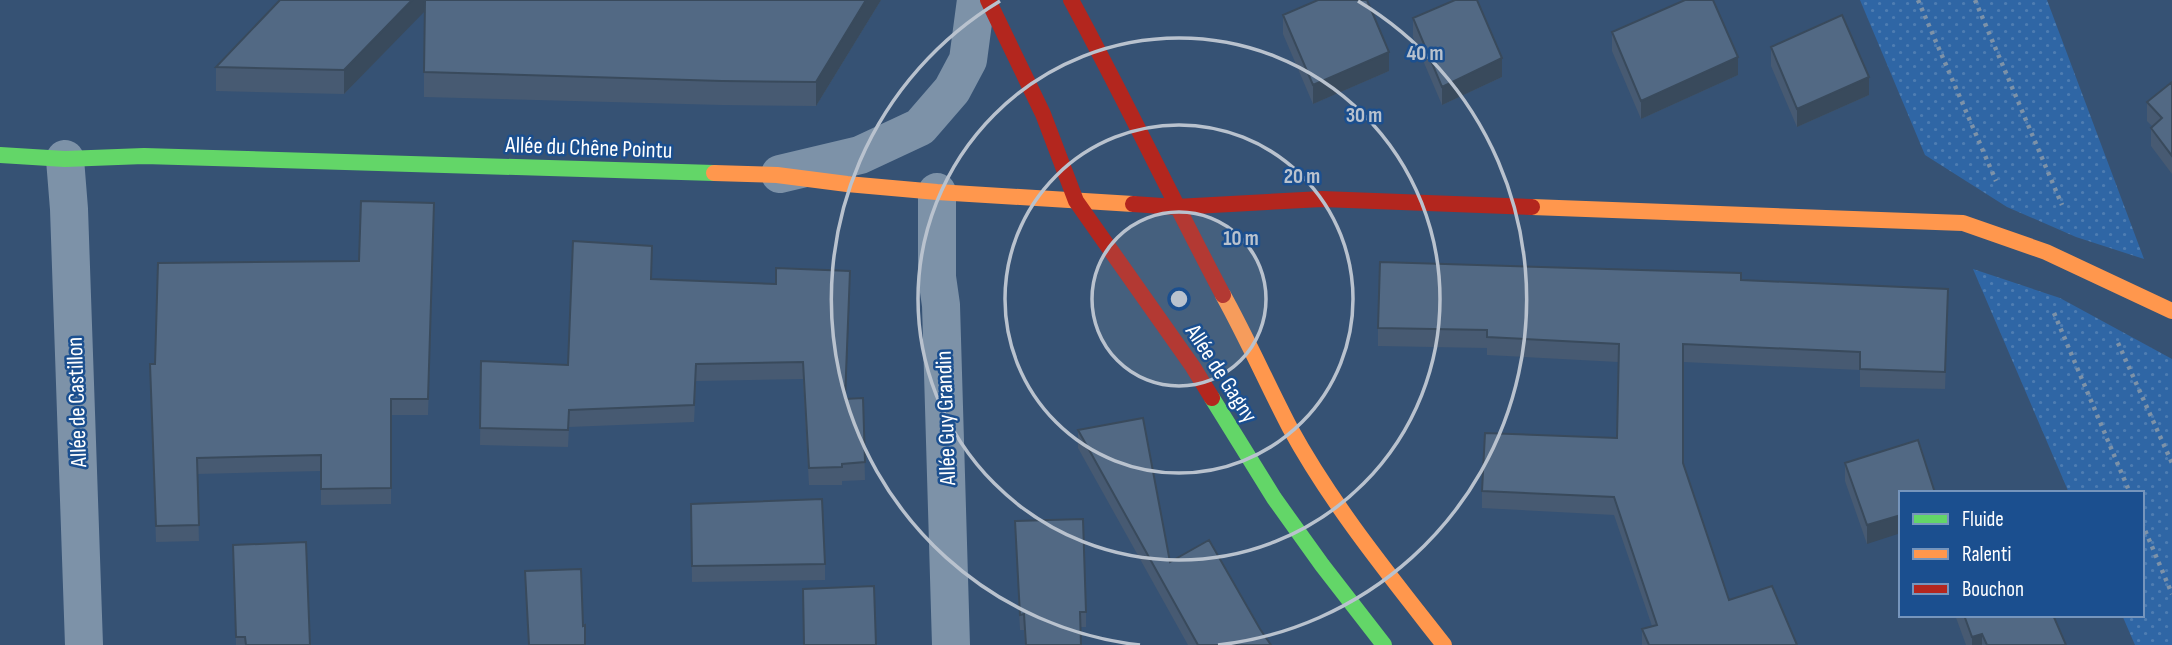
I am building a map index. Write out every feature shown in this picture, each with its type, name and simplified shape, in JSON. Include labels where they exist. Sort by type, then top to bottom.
[{"type":"street","points":[[777,175],[860,155],[920,127],[952,90],[968,60],[976,0]]},
{"type":"street","name":"Allée de Gagny","points":[[988,0],[1043,114],[1076,201],[1193,367],[1274,498],[1384,645]]},
{"type":"street","name":"Allée de Gagny","points":[[1071,0],[1111,73],[1176,208],[1243,331],[1291,429],[1333,496],[1444,645]]},
{"type":"street","name":"Allée du Chêne Pointu","points":[[0,155],[65,159],[144,156],[777,175],[937,192],[1176,208],[1322,199],[1963,223],[2046,253],[2172,312]]},
{"type":"street","name":"Allée de Castillon","points":[[65,159],[84,645]]},
{"type":"street","name":"Allée Guy Grandin","points":[[937,192],[937,276],[941,305],[951,645]]},
{"type":"path","points":[[1918,0],[1997,182]]},
{"type":"path","points":[[2051,306],[2129,491]]},
{"type":"path","points":[[2144,528],[2172,594]]},
{"type":"shaded area","points":[[1860,0],[2047,0],[2144,259],[2076,237],[2007,207],[1925,155]]},
{"type":"shaded area","points":[[1973,269],[2060,298],[2172,359],[2172,645],[2135,645],[2123,617],[2144,617],[2144,491],[2068,491]]},
{"type":"building","points":[[280,0],[412,0],[344,70],[216,67]]},
{"type":"building","points":[[425,0],[866,0],[816,82],[424,72]]},
{"type":"building","points":[[1318,0],[1367,0],[1389,52],[1313,85],[1283,15]]},
{"type":"building","points":[[1455,0],[1477,0],[1502,58],[1442,87],[1413,18]]},
{"type":"building","points":[[1685,0],[1713,0],[1738,57],[1641,101],[1612,32]]},
{"type":"building","points":[[1842,15],[1869,77],[1797,109],[1771,47]]},
{"type":"building","points":[[2172,82],[2172,156],[2151,128],[2162,118],[2147,102]]},
{"type":"building","points":[[361,201],[434,203],[428,399],[391,399],[391,488],[321,489],[321,455],[197,458],[199,525],[156,526],[150,364],[155,364],[158,263],[359,261]]},
{"type":"building","points":[[573,241],[652,246],[651,279],[776,284],[776,268],[850,271],[845,399],[863,398],[865,462],[842,464],[842,467],[809,468],[803,362],[696,364],[694,405],[569,410],[568,430],[480,428],[481,361],[568,365]]},
{"type":"building","points":[[1380,262],[1741,273],[1741,280],[1948,289],[1945,372],[1860,369],[1860,352],[1683,344],[1683,463],[1729,600],[1772,586],[1797,645],[1649,645],[1642,629],[1657,625],[1614,497],[1482,491],[1485,433],[1617,438],[1619,344],[1487,337],[1487,330],[1378,328]]},
{"type":"building","points":[[1143,418],[1170,562],[1209,540],[1271,645],[1198,645],[1078,430]]},
{"type":"building","points":[[1918,440],[1934,491],[1899,491],[1899,516],[1867,525],[1845,463]]},
{"type":"building","points":[[822,499],[825,564],[692,566],[691,504]]},
{"type":"building","points":[[1083,519],[1086,612],[1080,612],[1081,645],[1026,645],[1024,614],[1020,615],[1015,521]]},
{"type":"building","points":[[306,542],[310,645],[246,645],[245,637],[236,637],[233,545]]},
{"type":"building","points":[[581,569],[585,645],[529,645],[525,571]]},
{"type":"building","points":[[874,586],[876,645],[804,645],[803,589]]},
{"type":"building","points":[[1965,617],[2054,617],[2066,645],[1987,645],[1982,634],[1972,637]]},
{"type":"traffic: fast","points":[[0,155],[65,159],[144,156],[714,173]]},
{"type":"traffic: fast","points":[[1212,398],[1274,498],[1384,645]]},
{"type":"traffic: slow","points":[[714,173],[777,175],[937,192],[1133,204]]},
{"type":"traffic: slow","points":[[1532,207],[1963,223],[2046,252],[2172,311]]},
{"type":"traffic: slow","points":[[1223,295],[1306,457],[1362,540],[1444,645]]},
{"type":"traffic: jam","points":[[988,0],[1043,114],[1076,201],[1212,398]]},
{"type":"traffic: jam","points":[[1071,0],[1223,295]]},
{"type":"traffic: jam","points":[[1133,204],[1176,207],[1322,199],[1532,207]]}]
